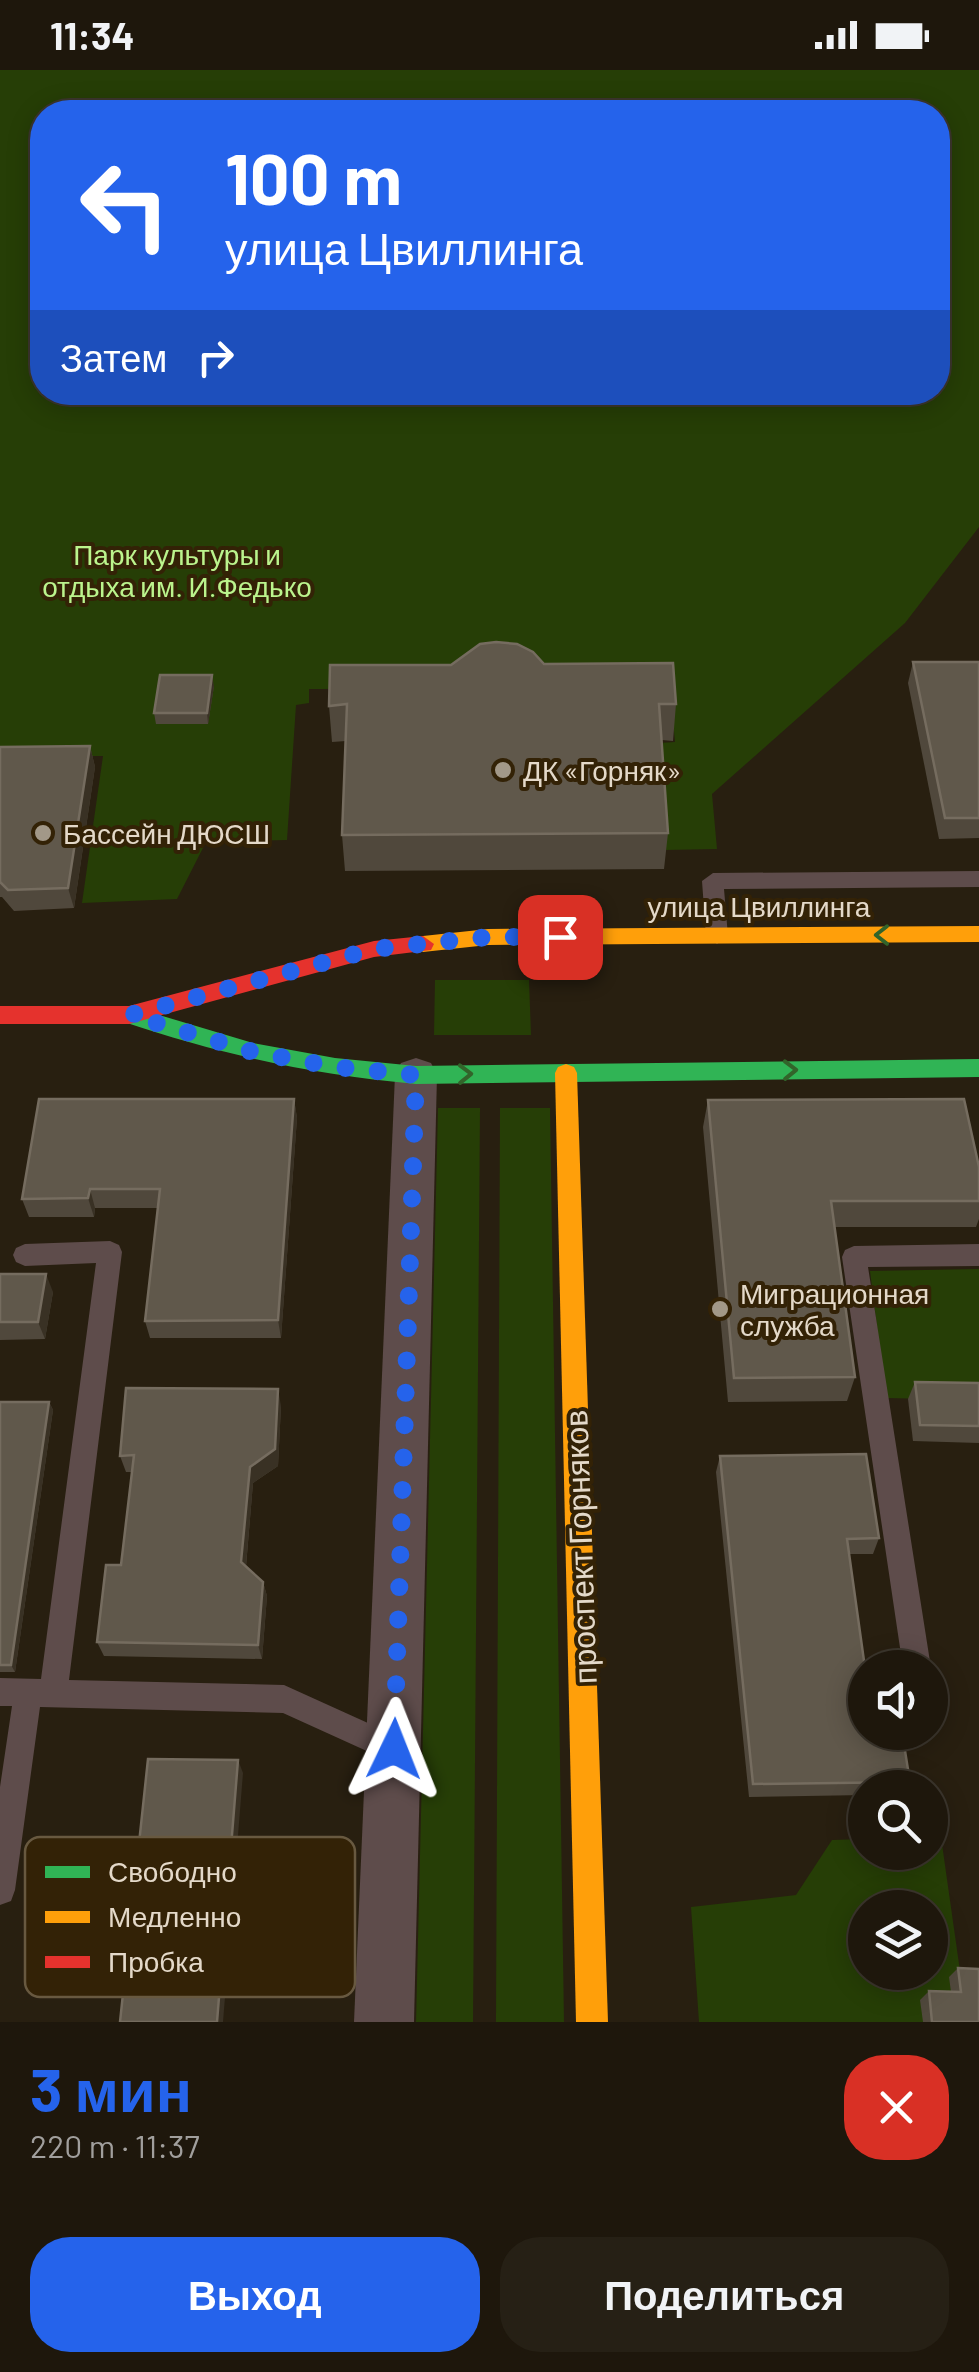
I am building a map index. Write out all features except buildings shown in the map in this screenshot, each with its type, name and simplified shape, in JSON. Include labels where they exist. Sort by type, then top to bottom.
[{"type":"street","name":"улица Цвиллинга","points":[[0,1015],[130,1015],[374,949],[488,937],[979,934]]},
{"type":"street","name":"улица Цвиллинга","points":[[130,1015],[253,1052],[336,1067],[416,1075],[979,1068]]},
{"type":"street","name":"проспект Горняков","points":[[566,1072],[592,2022]]},
{"type":"street","points":[[384,2022],[416,1075]]},
{"type":"lane","points":[[717,936],[713,881],[979,879]]},
{"type":"lane","points":[[0,1890],[27,1692],[110,1252],[25,1255]]},
{"type":"lane","points":[[914,1650],[854,1257],[979,1256]]},
{"type":"lane","points":[[27,1692],[284,1699],[394,1749]]},
{"type":"green space","name":"Парк культуры и отдыха им. И.Федько","points":[[0,70],[979,70],[979,527],[905,623],[712,794],[717,849],[664,850],[659,743],[675,742],[670,688],[309,689],[309,703],[296,705],[287,840],[206,842],[177,899],[82,903],[103,756],[0,756]]},
{"type":"green space","points":[[435,980],[529,980],[531,1035],[434,1035]]},
{"type":"green space","points":[[438,1108],[480,1108],[473,2022],[416,2022]]},
{"type":"green space","points":[[500,1108],[550,1108],[564,2022],[496,2022]]},
{"type":"green space","points":[[979,1269],[979,1409],[977,1400],[886,1398],[870,1271]]},
{"type":"green space","points":[[832,1840],[848,1840],[848,1870],[946,1870],[961,1978],[952,2001],[923,2022],[699,2022],[691,1907],[796,1895]]},
{"type":"traffic: fast","points":[[129,1015],[253,1052],[335,1067],[416,1075],[979,1068]]},
{"type":"traffic: slow","points":[[423,944],[488,937],[979,934]]},
{"type":"traffic: slow","points":[[566,1073],[592,2022]]},
{"type":"traffic: jam","points":[[0,1015],[129,1015],[374,949],[423,944]]},
{"type":"place","name":"ДК «Горняк»","points":[[503,770]]},
{"type":"place","name":"Бассейн ДЮСШ","points":[[43,833]]},
{"type":"place","name":"Миграционная служба","points":[[720,1309]]},
{"type":"route","points":[[394,1749],[416,1075],[336,1067],[253,1052],[130,1015],[374,949],[488,937],[560,937]]}]
